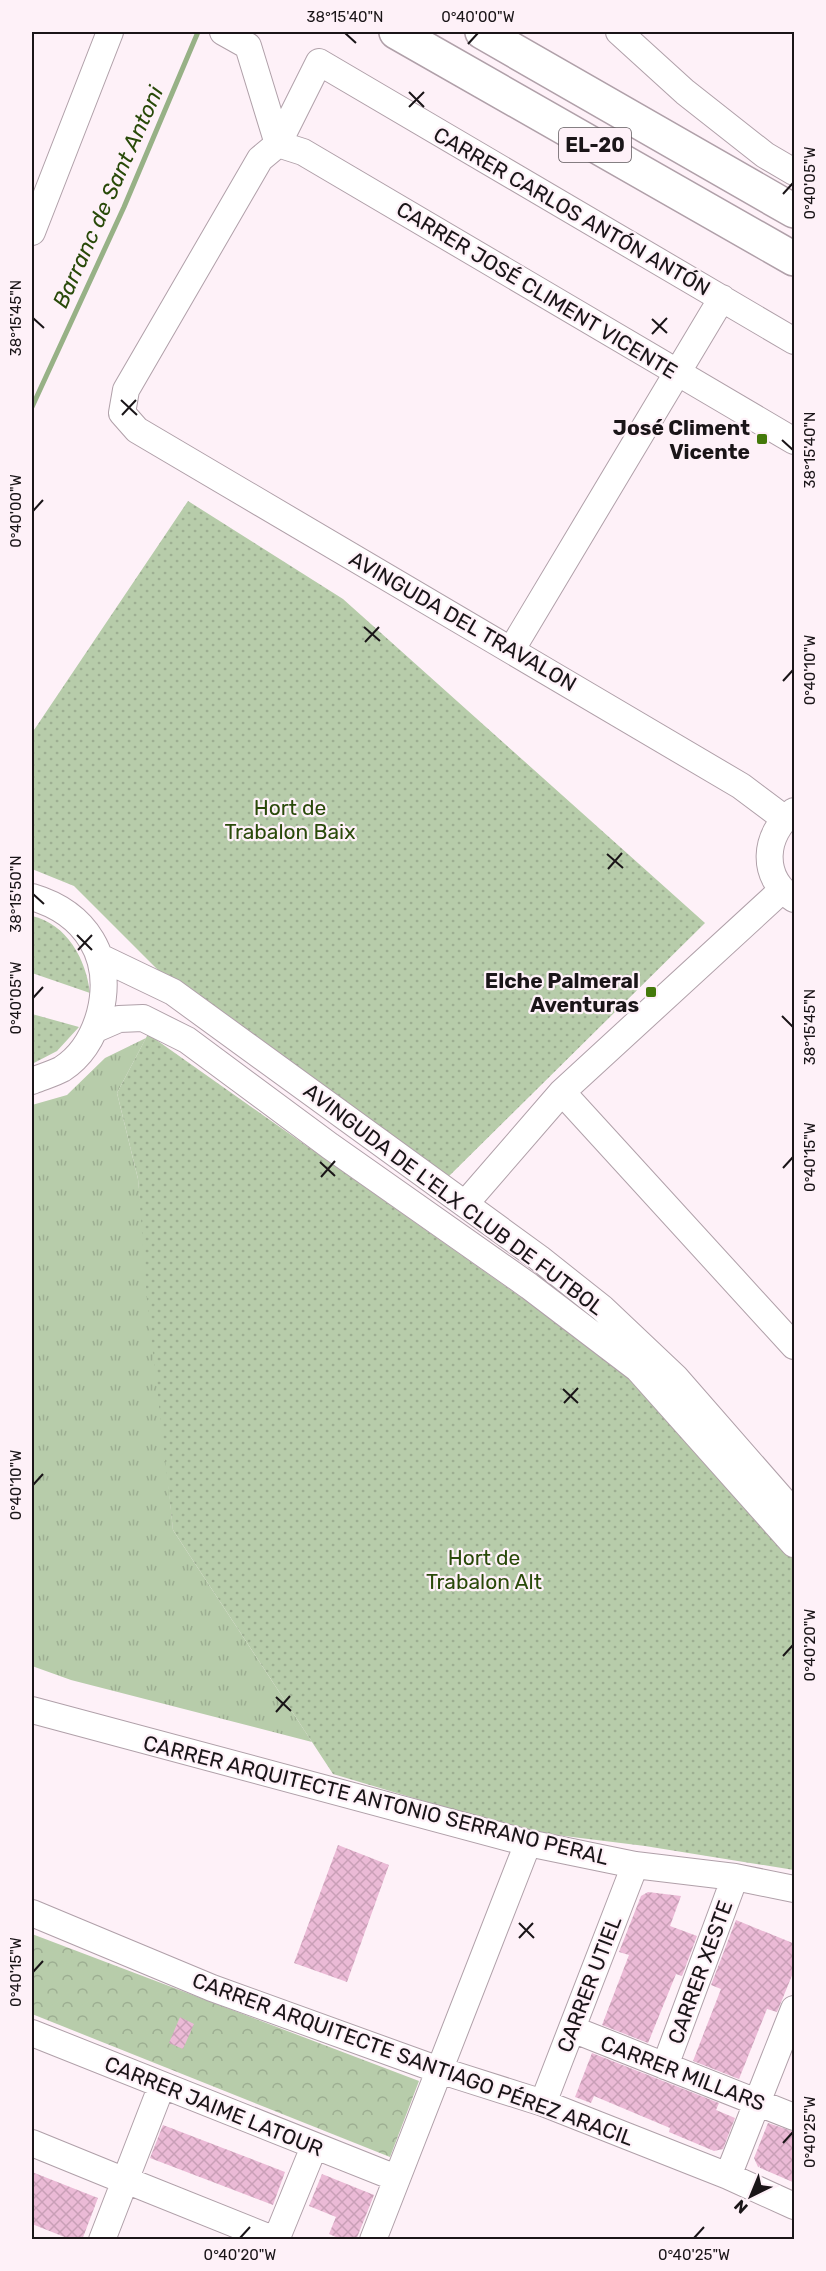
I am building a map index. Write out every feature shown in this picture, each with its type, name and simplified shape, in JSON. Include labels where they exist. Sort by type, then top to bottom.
[{"type":"highway","name":"EL-20","points":[[396,32],[795,259]]},
{"type":"highway","name":"EL-20","points":[[482,32],[795,211]]},
{"type":"street","points":[[32,232],[110,32]]},
{"type":"street","points":[[619,32],[685,92],[765,154],[795,172]]},
{"type":"street","points":[[232,37],[248,46],[278,144]]},
{"type":"street","name":"CARRER CARLOS ANTÓN ANTÓN","points":[[278,144],[319,62],[795,341]]},
{"type":"street","name":"CARRER JOSÉ CLIMENT VICENTE","points":[[278,144],[303,152],[795,441]]},
{"type":"street","name":"AVINGUDA DEL TRAVALON","points":[[278,144],[260,159],[126,390],[122,413],[137,430],[512,649],[790,815]]},
{"type":"street","points":[[512,649],[722,298]]},
{"type":"street","points":[[465,1204],[562,1092],[788,895],[773,876],[769,860],[772,837],[790,815]]},
{"type":"street","points":[[32,897],[54,904],[85,930],[100,957],[106,987],[96,1029],[87,1045],[62,1069],[32,1081]]},
{"type":"street","name":"AVINGUDA DE L'ELX CLUB DE FUTBOL","points":[[100,957],[173,992],[465,1204],[602,1308],[676,1378],[795,1513]]},
{"type":"street","name":"AVINGUDA DE L'ELX CLUB DE FUTBOL","points":[[96,1029],[119,1019],[143,1018],[187,1040],[330,1146],[529,1286],[639,1369],[795,1544]]},
{"type":"street","points":[[562,1092],[795,1346]]},
{"type":"street","name":"CARRER ARQUITECTE ANTONIO SERRANO PERAL","points":[[32,1710],[528,1843],[635,1865],[735,1877],[795,1889]]},
{"type":"street","points":[[373,2240],[528,1843]]},
{"type":"street","name":"CARRER UTIEL","points":[[543,2103],[635,1865]]},
{"type":"street","name":"CARRER XESTE","points":[[665,2066],[735,1877]]},
{"type":"street","name":"CARRER ARQUITECTE SANTIAGO PÉREZ ARACIL","points":[[32,1913],[212,1988],[440,2070],[543,2103],[728,2176],[795,2206]]},
{"type":"street","points":[[728,2176],[795,2009]]},
{"type":"street","name":"CARRER MILLARS","points":[[572,2030],[795,2117]]},
{"type":"street","name":"CARRER JAIME LATOUR","points":[[32,2033],[396,2178]]},
{"type":"street","points":[[102,2240],[162,2085]]},
{"type":"street","points":[[32,2143],[276,2240],[309,2159]]},
{"type":"green space","name":"Hort de Trabalon Baix","points":[[188,501],[343,599],[705,923],[443,1182],[158,970],[74,886],[32,869],[32,733]]},
{"type":"green space","points":[[32,916],[55,927],[73,945],[84,968],[90,993],[32,973]]},
{"type":"green space","points":[[32,1014],[79,1027],[57,1051],[32,1064]]},
{"type":"green space","name":"Hort de Trabalon Alt","points":[[148,1034],[634,1377],[794,1560],[794,1870],[645,1846],[524,1831],[333,1774],[173,1530],[147,1300],[138,1179],[117,1093]]},
{"type":"green space","points":[[146,1038],[117,1093],[138,1179],[173,1530],[312,1742],[71,1680],[32,1666],[32,1105],[67,1095],[105,1058]]},
{"type":"green space","points":[[32,1934],[419,2081],[390,2157],[32,2014]]},
{"type":"building","points":[[338,1845],[389,1865],[347,1982],[294,1963]]},
{"type":"building","points":[[648,1892],[681,1896],[670,1926],[697,1936],[682,1976],[676,1974],[648,2043],[602,2025],[629,1955],[619,1952],[641,1896]]},
{"type":"building","points":[[736,1920],[795,1944],[795,1968],[782,2000],[777,2012],[767,2009],[739,2079],[693,2061],[721,1989],[711,1985]]},
{"type":"building","points":[[180,2017],[194,2024],[183,2049],[169,2043]]},
{"type":"building","points":[[592,2053],[719,2103],[716,2110],[735,2118],[723,2149],[714,2151],[669,2132],[670,2128],[594,2096],[591,2103],[575,2097]]},
{"type":"building","points":[[768,2123],[795,2132],[795,2183],[758,2167],[754,2158]]},
{"type":"building","points":[[163,2125],[285,2172],[273,2205],[150,2158]]},
{"type":"building","points":[[32,2172],[98,2198],[82,2240],[72,2240],[32,2224]]},
{"type":"building","points":[[322,2174],[374,2195],[356,2240],[343,2240],[329,2234],[336,2217],[309,2206]]},
{"type":"waterway","name":"Barranc de Sant Antoni","points":[[32,407],[124,207],[198,32]]},
{"type":"place","name":"José Climent Vicente","points":[[762,439]]},
{"type":"place","name":"Elche Palmeral Aventuras","points":[[651,992]]}]
